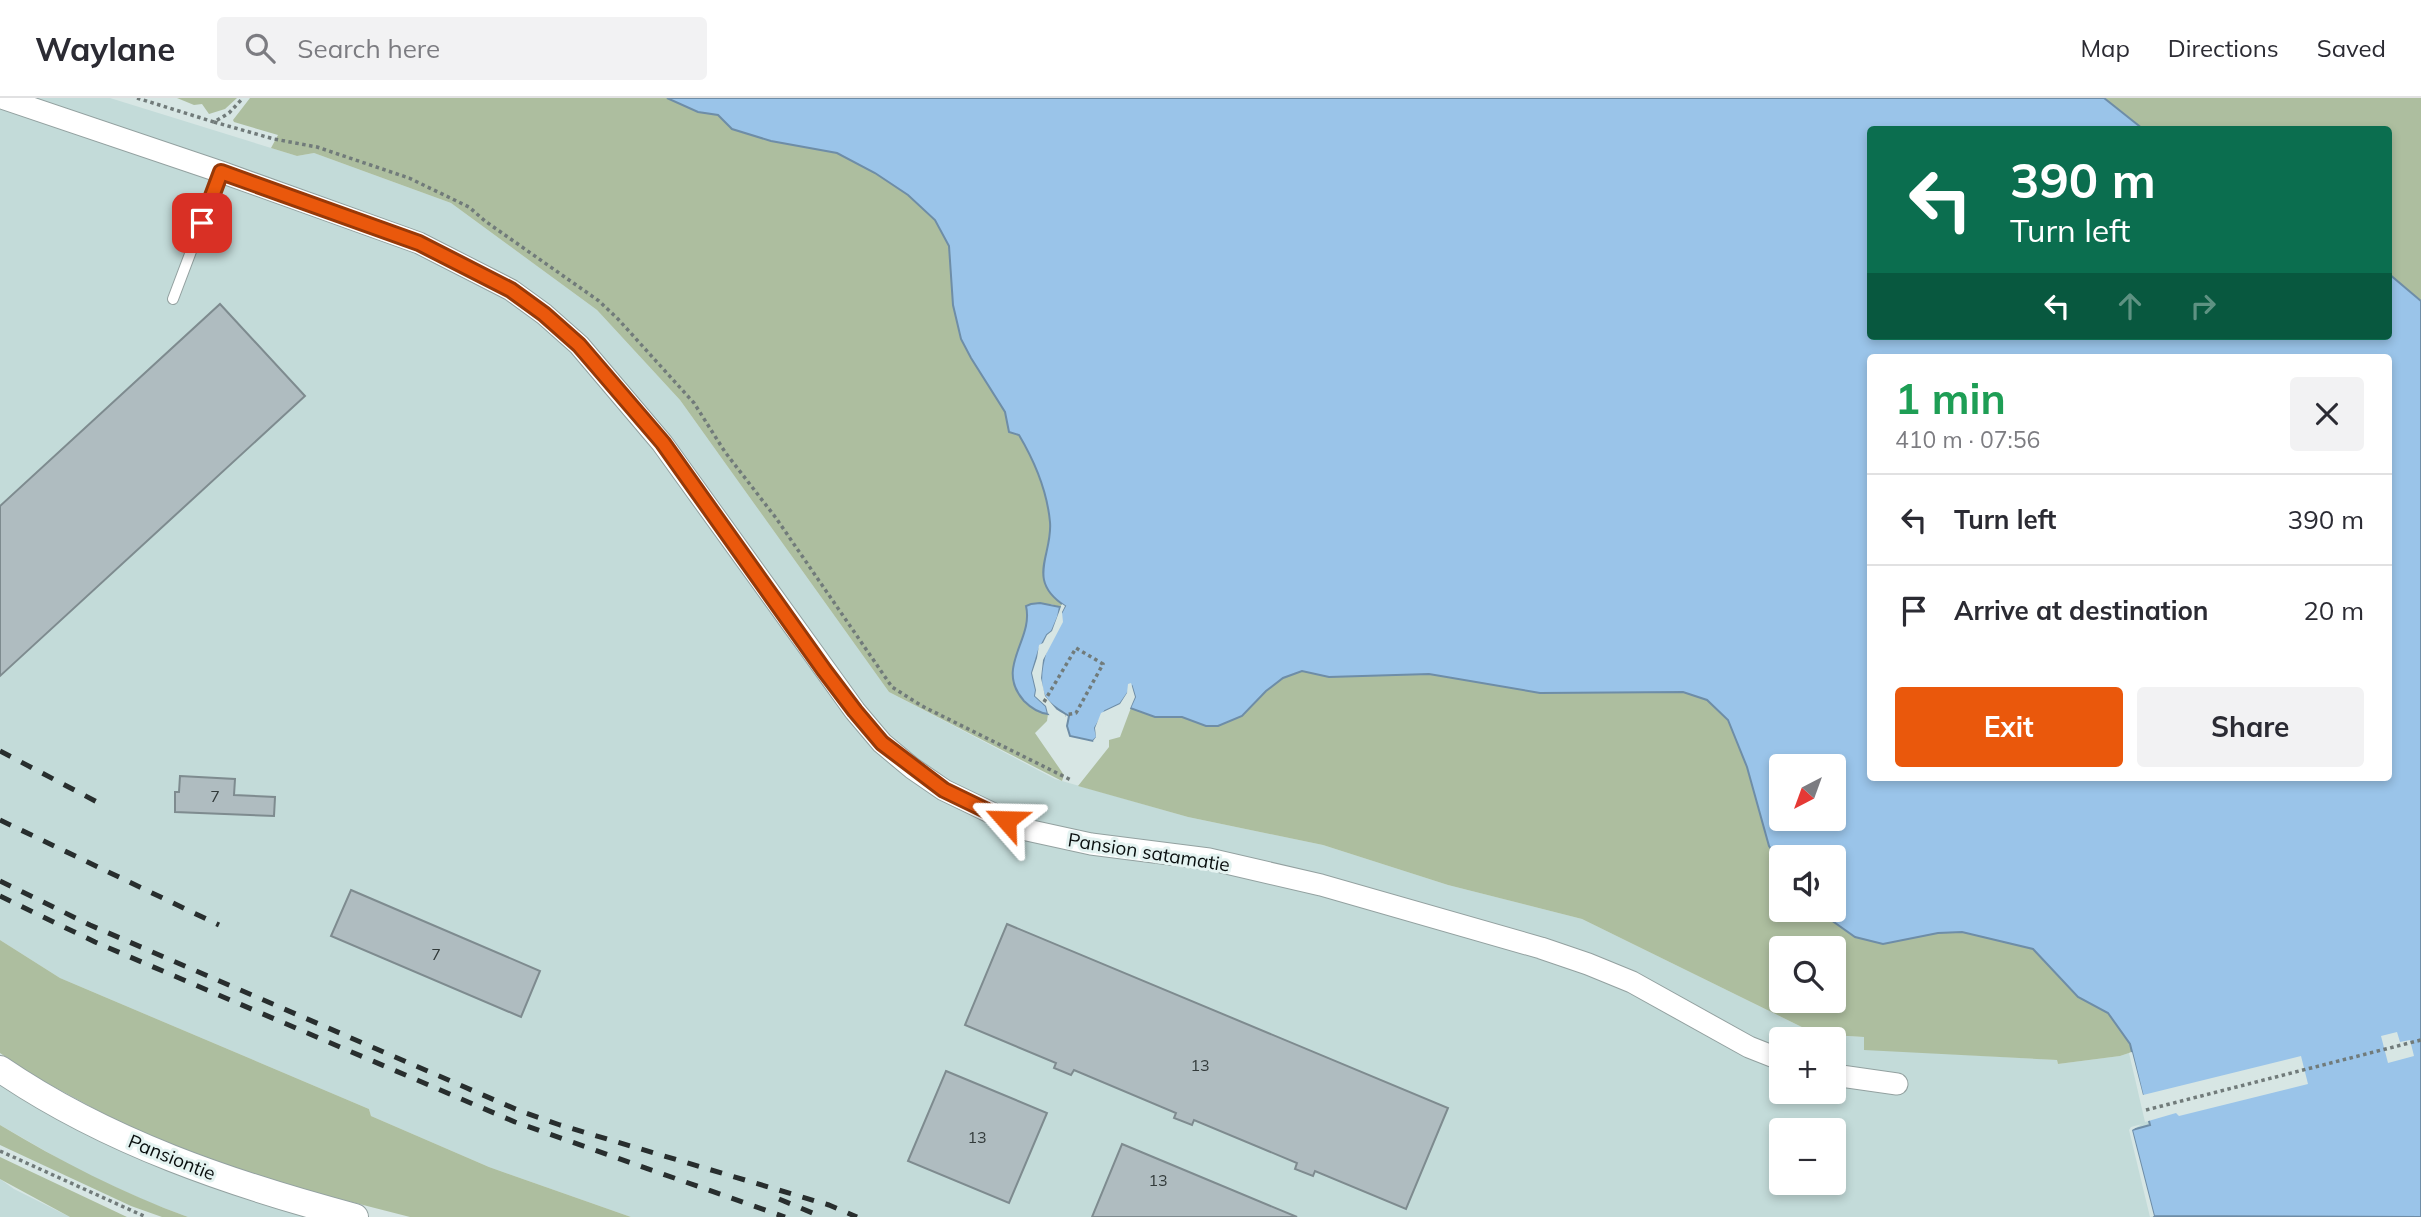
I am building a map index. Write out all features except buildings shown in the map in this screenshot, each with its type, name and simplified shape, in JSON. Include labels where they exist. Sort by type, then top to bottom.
[{"type":"street","name":"Pansion satamatie","points":[[2,98],[419,243],[511,290],[544,314],[579,345],[663,443],[855,711],[882,743],[944,790],[1027,830],[1091,844],[1209,859],[1321,886],[1541,948],[1632,982],[1749,1047],[1769,1055]]},
{"type":"street","name":"Pansion satamatie","points":[[0,108],[43,114]]},
{"type":"street","name":"Pansiontie","points":[[0,1069],[70,1111],[168,1157],[234,1182],[355,1217]]},
{"type":"street","points":[[1846,1077],[1897,1084]]},
{"type":"lane","points":[[173,299],[221,172]]},
{"type":"path","points":[[136,98],[274,139],[317,148],[409,178],[469,207],[599,301],[694,403],[725,452],[776,518],[892,687],[922,706],[1072,780]]},
{"type":"path","points":[[214,122],[229,113],[243,98]]},
{"type":"path","points":[[1044,702],[1076,648],[1103,664],[1076,713],[1065,715]]},
{"type":"path","points":[[2146,1110],[2421,1040]]},
{"type":"path","points":[[0,1152],[146,1217]]},
{"type":"shaded area","points":[[0,98],[110,98],[297,156],[314,153],[451,203],[597,310],[680,400],[889,692],[1055,779],[1188,817],[1323,845],[1448,885],[1582,919],[1802,1027],[1769,1027],[1769,1104],[1846,1104],[1846,1036],[1864,1037],[1864,1049],[2057,1060],[2058,1064],[2132,1052],[2150,1126],[2133,1130],[2154,1216],[2168,1217],[631,1217],[489,1167],[371,1116],[369,1109],[60,978],[0,940]]},
{"type":"shaded area","points":[[0,1082],[107,1143],[181,1176],[305,1217],[188,1217],[153,1204],[82,1172],[0,1125]]},
{"type":"shaded area","points":[[0,1179],[14,1189],[70,1217],[0,1217]]},
{"type":"green space","points":[[177,98],[237,98],[225,109],[209,114],[202,104],[194,105]]},
{"type":"green space","points":[[250,98],[829,98],[895,140],[1037,397],[1062,604],[1060,607],[1051,604],[1026,606],[1029,616],[1012,670],[1044,714],[1048,714],[1047,721],[1035,733],[1064,775],[1062,781],[889,692],[680,400],[597,310],[451,203],[314,153],[297,156],[271,148],[278,135],[233,120]]},
{"type":"green space","points":[[2104,98],[2421,98],[2421,301],[2392,277],[2392,126],[2139,126]]},
{"type":"green space","points":[[1228,661],[1718,671],[1769,789],[1769,831],[1782,831],[1782,845],[1769,845],[1769,922],[1846,922],[1846,911],[2050,920],[2130,1044],[2132,1052],[2058,1064],[2057,1060],[1864,1050],[1864,1037],[1846,1036],[1846,1027],[1802,1027],[1773,1013],[1846,1013],[1846,936],[1769,936],[1769,1011],[1582,919],[1448,885],[1323,845],[1188,817],[1078,786],[1109,747],[1109,740],[1120,737],[1135,697]]},
{"type":"green space","points":[[0,940],[60,978],[369,1109],[371,1116],[489,1167],[631,1217],[410,1217],[238,1173],[117,1121],[34,1076],[0,1053]]},
{"type":"green space","points":[[0,1125],[92,1176],[188,1217],[162,1217],[131,1206],[0,1145]]},
{"type":"green space","points":[[0,1157],[127,1217],[70,1217],[0,1179]]},
{"type":"water","points":[[667,98],[2104,98],[2139,126],[1867,126],[1867,340],[2392,340],[2392,277],[2421,301],[2421,1217],[2154,1216],[2132,1130],[2150,1125],[2130,1044],[2108,1013],[2078,997],[2033,949],[1962,932],[1938,933],[1883,944],[1855,937],[1834,922],[1846,922],[1846,845],[1769,846],[1747,767],[1728,720],[1707,700],[1683,692],[1540,693],[1429,674],[1329,677],[1302,671],[1283,678],[1242,716],[1218,726],[1206,726],[1182,717],[1155,717],[1130,708],[1135,697],[1132,687],[1120,704],[1105,711],[1095,728],[1097,737],[1093,741],[1070,736],[1067,726],[1069,716],[1049,702],[1042,685],[1041,674],[1046,650],[1065,606],[1046,587],[1043,577],[1050,534],[1046,499],[1025,445],[1019,435],[1009,432],[1005,412],[961,339],[953,305],[949,246],[935,220],[908,195],[875,173],[837,153],[771,141],[732,129],[718,115],[698,112]]},
{"type":"water","points":[[1040,603],[1060,607],[1052,631],[1039,650],[1032,673],[1035,696],[1046,706],[1048,714],[1035,710],[1024,701],[1016,689],[1013,677],[1025,630],[1026,606]]},
{"type":"pier","points":[[1062,604],[1065,606],[1062,612],[1063,622],[1043,660],[1041,678],[1045,696],[1056,709],[1053,710],[1049,706],[1051,712],[1048,714],[1046,706],[1035,696],[1032,673],[1039,645],[1052,631]]},
{"type":"pier","points":[[1131,683],[1135,697],[1129,711],[1127,708],[1130,694],[1122,707],[1104,716],[1099,729],[1100,738],[1095,744],[1095,728],[1101,713],[1120,704],[1127,693],[1128,684]]},
{"type":"pier","points":[[2397,1032],[2400,1042],[2410,1040],[2414,1056],[2388,1063],[2381,1036]]},
{"type":"pier","points":[[2132,1052],[2143,1095],[2301,1056],[2308,1084],[2145,1122],[2129,1053]]},
{"type":"pier","points":[[2142,1124],[2132,1130],[2154,1216],[2150,1217],[2129,1130]]},
{"type":"railway","points":[[0,751],[99,803]]},
{"type":"railway","points":[[0,820],[219,925]]},
{"type":"railway","points":[[0,881],[90,925],[520,1111],[829,1205],[857,1217]]},
{"type":"railway","points":[[0,896],[95,942],[515,1122],[785,1217]]},
{"type":"railway","points":[[779,1199],[822,1217]]},
{"type":"route","points":[[202,223],[221,172],[419,243],[511,290],[544,314],[579,345],[663,443],[824,670],[882,743],[944,790],[1006,820]]}]
